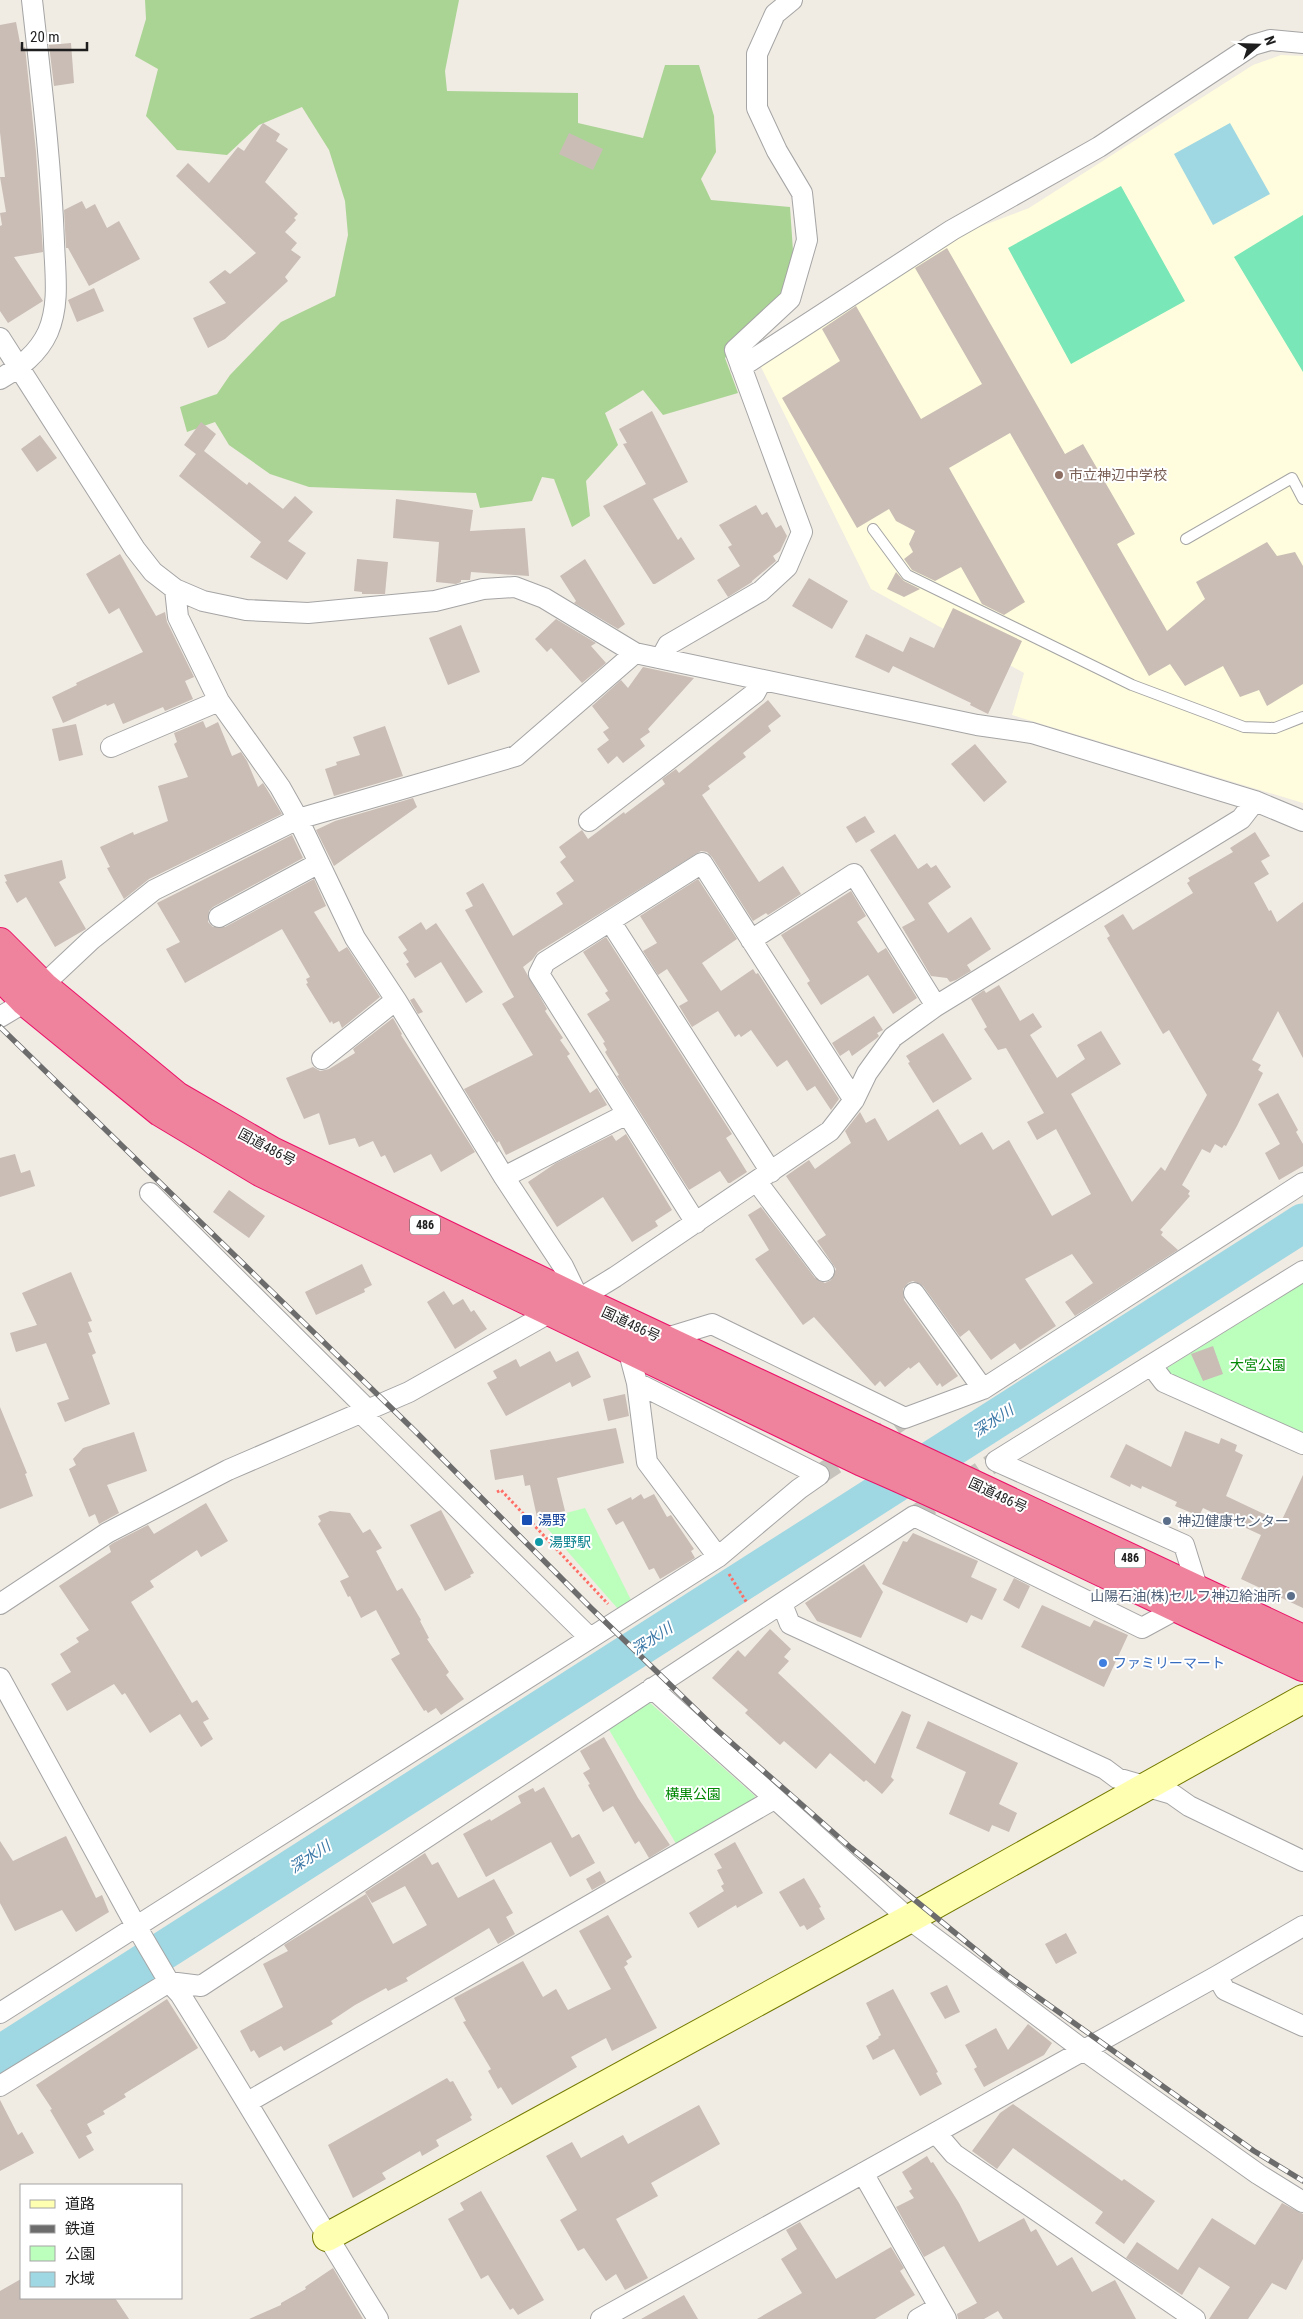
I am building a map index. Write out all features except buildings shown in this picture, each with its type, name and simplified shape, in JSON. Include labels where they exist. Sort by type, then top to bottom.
[{"type":"highway","name":"国道486号","points":[[0,942],[34,994],[160,1112],[260,1172],[862,1462],[932,1492],[1176,1609],[1303,1667]]},
{"type":"highway","name":"国道486号","points":[[0,976],[34,994],[177,1096],[272,1151],[663,1339],[1303,1639]]},
{"type":"street","points":[[0,379],[19,368],[40,349],[48,330],[56,301],[52,182],[32,0]]},
{"type":"street","points":[[661,658],[668,645],[761,591],[786,567],[802,532],[734,350],[790,299],[807,240],[802,193],[777,151],[757,108],[757,54],[775,14],[792,0]]},
{"type":"street","points":[[741,367],[952,230],[1099,147],[1253,45],[1270,40],[1303,43]]},
{"type":"street","points":[[0,338],[135,550],[153,572],[175,589],[202,602],[246,610],[308,613],[434,601],[484,589],[515,587],[544,598],[634,653],[978,725],[1032,733],[1254,801],[1303,821]]},
{"type":"street","points":[[175,589],[178,617],[219,701],[280,787],[355,938],[396,1000],[504,1177],[563,1266],[579,1299]]},
{"type":"street","points":[[0,1017],[34,994],[91,940],[154,890],[298,820],[516,756],[634,653]]},
{"type":"street","points":[[589,821],[755,693],[762,680]]},
{"type":"street","points":[[111,747],[219,701]]},
{"type":"street","points":[[0,1604],[107,1533],[228,1470],[410,1392],[550,1312],[579,1299],[696,1223],[830,1131],[854,1100],[867,1073],[892,1037],[936,1006],[1240,819],[1254,801]]},
{"type":"street","points":[[219,917],[319,863]]},
{"type":"street","points":[[696,1223],[539,974],[545,962],[702,863],[854,1100]]},
{"type":"street","points":[[751,940],[854,874],[936,1006]]},
{"type":"street","points":[[610,921],[764,1177],[824,1271]]},
{"type":"street","points":[[322,1059],[396,1000]]},
{"type":"street","points":[[504,1177],[627,1114]]},
{"type":"street","points":[[663,1339],[712,1324],[905,1418],[983,1389],[1303,1184]]},
{"type":"street","points":[[150,1193],[590,1638]]},
{"type":"street","points":[[1198,1590],[1184,1545],[996,1462],[1303,1271]]},
{"type":"street","points":[[914,1293],[983,1389]]},
{"type":"street","points":[[628,1350],[637,1383],[647,1462],[722,1563]]},
{"type":"street","points":[[1151,1366],[1164,1382],[1303,1444]]},
{"type":"street","points":[[0,2013],[621,1618],[722,1563],[799,1489],[819,1475],[637,1383]]},
{"type":"street","points":[[0,2086],[169,1982],[202,1986],[914,1516],[1142,1628],[1176,1609]]},
{"type":"street","points":[[782,1604],[790,1624],[1105,1770],[1117,1778],[1172,1794],[1189,1806],[1303,1861]]},
{"type":"street","points":[[0,1678],[136,1926],[169,1982],[180,1994],[248,2102],[327,2237],[378,2319]]},
{"type":"street","points":[[652,1688],[908,1919],[1082,2049],[1258,2174],[1303,2202]]},
{"type":"street","points":[[327,2237],[908,1919],[1303,1699]]},
{"type":"street","points":[[248,2102],[774,1799]]},
{"type":"street","points":[[600,2319],[1082,2049],[1217,1976],[1303,1926]]},
{"type":"street","points":[[1217,1976],[1225,1990],[1303,2026]]},
{"type":"street","points":[[936,2132],[954,2154],[1195,2319]]},
{"type":"street","points":[[863,2173],[942,2313],[918,2319]]},
{"type":"lane","points":[[1186,539],[1292,478],[1303,499]]},
{"type":"lane","points":[[873,529],[906,575],[1132,685],[1244,727],[1275,728],[1303,717]]},
{"type":"path","points":[[497,1492],[501,1490],[532,1521],[621,1618]]},
{"type":"path","points":[[722,1563],[748,1603]]},
{"type":"shaded area","name":"市立神辺中学校","points":[[1281,55],[1303,56],[1303,803],[1012,715],[1024,673],[871,589],[758,361],[963,233],[1029,208],[1253,65]]},
{"type":"green space","points":[[145,0],[459,0],[445,71],[447,91],[578,93],[578,123],[643,138],[665,65],[699,65],[714,116],[716,152],[701,179],[711,200],[790,207],[793,251],[783,296],[725,358],[738,393],[663,415],[643,390],[605,413],[618,445],[586,481],[590,516],[572,527],[554,479],[542,477],[532,501],[480,508],[476,493],[309,487],[270,474],[229,445],[215,422],[187,432],[180,407],[217,394],[230,375],[281,322],[335,296],[348,235],[345,201],[329,150],[302,107],[259,125],[227,155],[177,150],[146,116],[158,69],[135,56],[146,19]]},
{"type":"green space","points":[[1121,186],[1185,301],[1071,364],[1008,248]]},
{"type":"green space","points":[[1303,215],[1303,372],[1234,257]]},
{"type":"green space","name":"大宮公園","points":[[1303,1283],[1303,1434],[1171,1377],[1167,1368]]},
{"type":"green space","points":[[585,1508],[631,1600],[618,1609],[540,1520]]},
{"type":"green space","name":"横黒公園","points":[[648,1701],[755,1796],[751,1809],[678,1847],[608,1728]]},
{"type":"water","points":[[1230,123],[1270,194],[1213,225],[1174,154]]},
{"type":"waterway","name":"深水川","points":[[0,2055],[1303,1223]]},
{"type":"tunnel","points":[[819,1475],[905,1418]]},
{"type":"tunnel","points":[[914,1516],[996,1461]]},
{"type":"railway","points":[[0,1027],[414,1430],[591,1608],[717,1730],[851,1848],[1008,1976],[1254,2151],[1303,2181]]},
{"type":"place","name":"市立神辺中学校","points":[[1059,475]]},
{"type":"place","name":"湯野","points":[[527,1520]]},
{"type":"place","name":"神辺健康センター","points":[[1167,1521]]},
{"type":"place","name":"湯野駅","points":[[539,1542]]},
{"type":"place","name":"山陽石油(株)セルフ神辺給油所","points":[[1291,1596]]},
{"type":"place","name":"ファミリーマート","points":[[1103,1663]]}]
